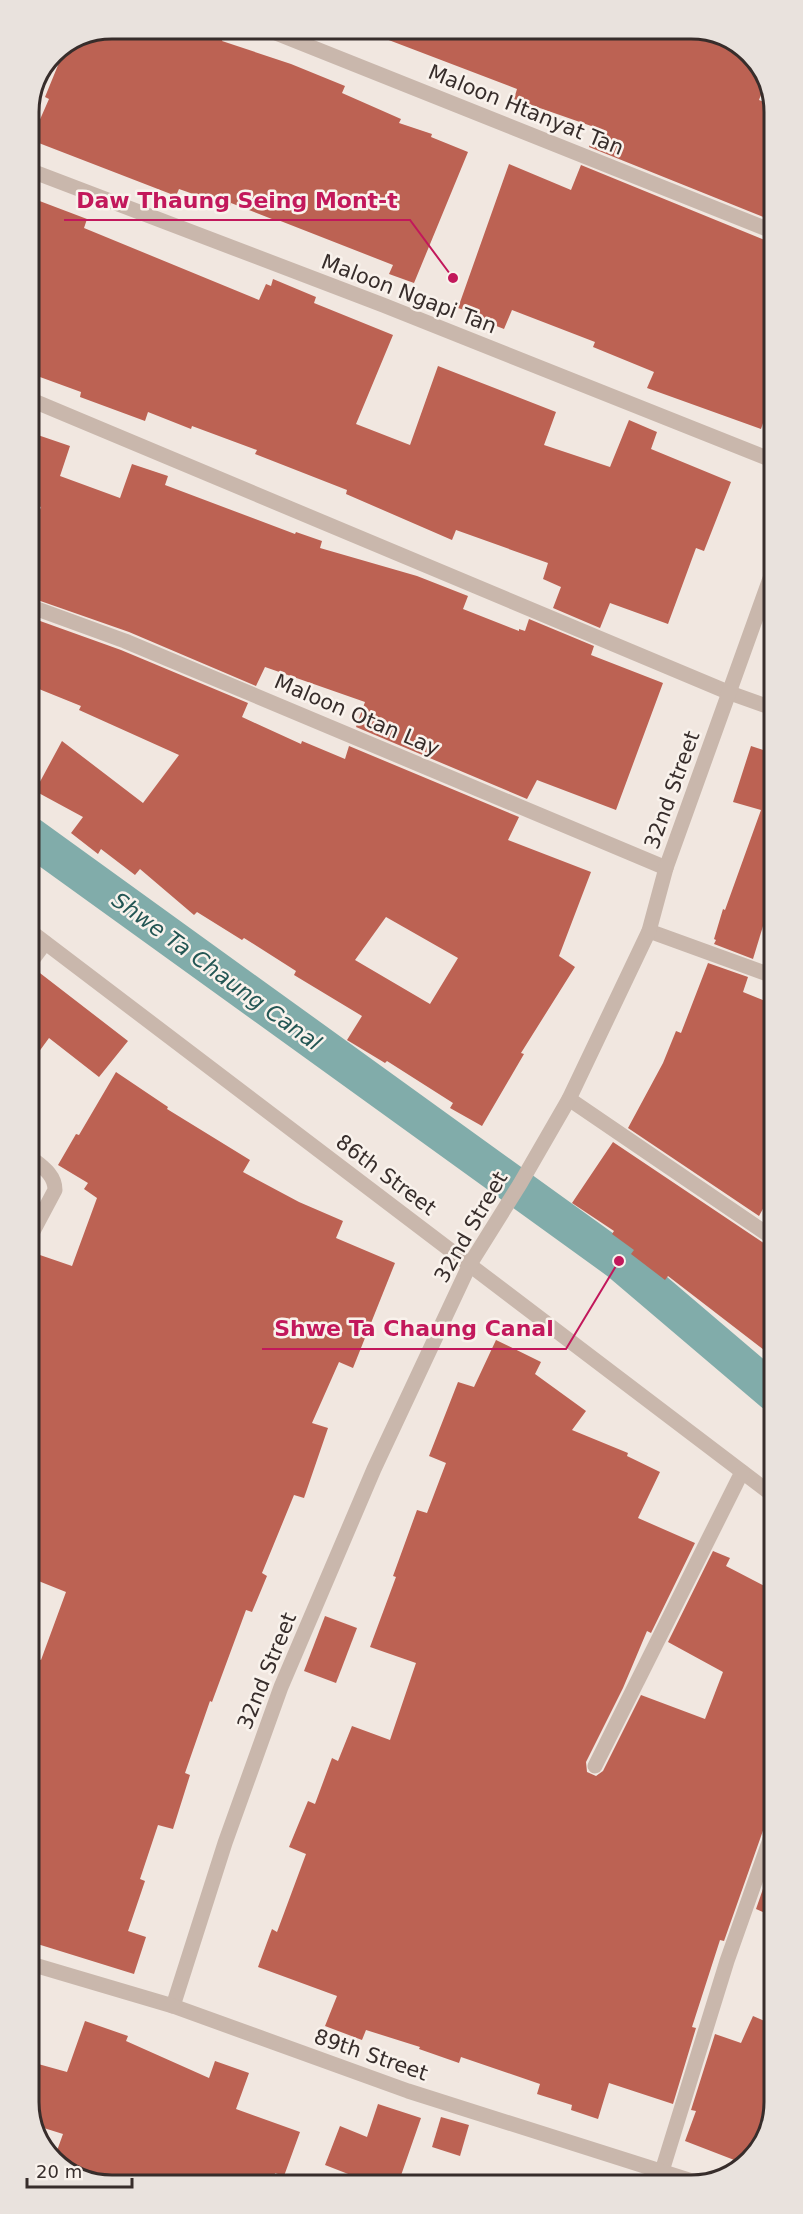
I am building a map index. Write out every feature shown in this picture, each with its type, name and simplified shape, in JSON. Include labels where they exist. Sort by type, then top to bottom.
[{"type":"street","name":"Maloon Htanyat Tan","points":[[293,39],[764,228]]},
{"type":"street","name":"Maloon Ngapi Tan","points":[[39,174],[372,301],[764,457]]},
{"type":"street","points":[[39,403],[730,693],[764,705]]},
{"type":"street","name":"32nd Street","points":[[172,2006],[225,1843],[281,1687],[375,1469],[470,1264],[569,1099],[649,931],[666,868],[764,596]]},
{"type":"street","name":"Maloon Otan Lay","points":[[39,610],[125,641],[666,868]]},
{"type":"street","points":[[649,931],[764,973]]},
{"type":"street","name":"86th Street","points":[[39,938],[764,1488]]},
{"type":"street","points":[[39,951],[45,943]]},
{"type":"street","points":[[569,1099],[764,1233]]},
{"type":"street","points":[[39,1165],[55,1182],[55,1190],[39,1220]]},
{"type":"street","points":[[595,1766],[742,1472]]},
{"type":"street","points":[[662,2171],[727,1961],[764,1856]]},
{"type":"street","name":"89th Street","points":[[39,1966],[172,2006],[408,2091],[674,2175]]},
{"type":"building","points":[[223,39],[222,41],[291,64],[345,86],[342,93],[401,119],[399,123],[432,134],[431,137],[468,152],[414,283],[389,274],[393,265],[278,220],[231,203],[230,207],[179,189],[176,196],[39,143],[39,122],[49,99],[45,97],[59,62],[71,51],[97,40]]},
{"type":"building","points":[[386,39],[696,39],[710,41],[728,49],[743,60],[752,71],[762,92],[759,100],[763,102],[764,112],[764,217],[589,147],[597,128],[514,99],[517,89]]},
{"type":"building","points":[[509,164],[571,190],[581,165],[764,240],[764,420],[761,429],[647,388],[654,372],[593,347],[595,342],[512,310],[504,329],[466,314],[467,311],[458,308]]},
{"type":"building","points":[[39,201],[87,219],[84,228],[259,300],[266,284],[271,286],[273,279],[316,297],[314,303],[393,335],[356,424],[410,445],[438,366],[556,412],[544,445],[610,467],[629,420],[657,432],[651,449],[731,482],[704,551],[696,548],[668,624],[610,603],[600,628],[553,608],[561,587],[543,579],[548,563],[456,530],[452,540],[346,494],[347,490],[255,454],[257,450],[192,426],[191,429],[148,412],[145,421],[80,397],[81,392],[39,377]]},
{"type":"building","points":[[39,435],[70,446],[60,476],[120,498],[132,464],[168,476],[165,485],[295,534],[296,532],[322,541],[320,548],[417,576],[468,596],[463,609],[519,631],[519,629],[525,631],[529,619],[594,646],[591,655],[663,683],[616,810],[537,780],[527,799],[356,727],[365,702],[265,667],[256,686],[129,632],[39,600],[39,512],[41,507],[39,506]]},
{"type":"building","points":[[39,621],[121,650],[248,703],[242,717],[301,744],[302,741],[345,759],[349,746],[519,817],[508,840],[591,872],[559,956],[575,967],[521,1053],[524,1054],[482,1126],[450,1108],[453,1103],[387,1061],[385,1063],[347,1040],[362,1016],[294,975],[296,971],[244,938],[242,940],[197,912],[194,915],[140,869],[135,875],[101,849],[98,854],[71,833],[83,817],[39,793],[39,784],[62,741],[143,803],[179,755],[79,710],[81,706],[39,689]],"holes":[[[386,917],[458,958],[430,1004],[355,960]]]},
{"type":"building","points":[[751,746],[764,750],[764,923],[753,959],[714,944],[723,909],[725,910],[761,810],[733,802]]},
{"type":"building","points":[[708,963],[748,977],[743,992],[764,1000],[764,1207],[759,1216],[628,1128],[663,1063],[676,1031],[681,1033]]},
{"type":"building","points":[[39,972],[128,1041],[99,1077],[49,1038],[39,1052]]},
{"type":"building","points":[[116,1072],[168,1107],[167,1109],[250,1160],[243,1172],[299,1202],[343,1221],[336,1238],[395,1263],[353,1368],[339,1362],[312,1423],[328,1428],[304,1498],[294,1495],[262,1573],[267,1576],[252,1612],[246,1610],[212,1702],[210,1701],[185,1773],[190,1775],[173,1829],[158,1825],[140,1879],[145,1881],[128,1931],[146,1937],[134,1974],[39,1944],[39,1659],[41,1660],[66,1592],[39,1581],[39,1255],[72,1266],[97,1198],[84,1189],[88,1183],[58,1165],[76,1134],[79,1135]]},
{"type":"building","points":[[613,1142],[764,1243],[764,1350],[668,1276],[665,1280],[631,1254],[634,1250],[612,1234],[614,1231],[572,1203]]},
{"type":"building","points":[[496,1340],[541,1362],[535,1374],[586,1411],[572,1430],[628,1453],[627,1456],[660,1472],[638,1518],[695,1543],[651,1633],[647,1631],[623,1688],[586,1762],[587,1772],[596,1776],[603,1771],[641,1695],[705,1719],[723,1672],[668,1642],[713,1551],[730,1558],[726,1566],[764,1586],[764,1828],[724,1941],[720,1940],[692,2027],[696,2028],[673,2104],[609,2083],[598,2119],[571,2110],[572,2105],[537,2094],[540,2084],[461,2057],[459,2063],[419,2049],[420,2047],[366,2030],[362,2040],[325,2026],[337,1996],[258,1967],[272,1929],[277,1932],[306,1854],[289,1847],[308,1801],[315,1804],[332,1758],[338,1761],[352,1726],[390,1740],[416,1663],[370,1647],[396,1577],[393,1576],[417,1510],[427,1513],[446,1463],[429,1456],[458,1382],[474,1387]]},
{"type":"building","points":[[325,1616],[357,1628],[336,1683],[304,1671]]},
{"type":"building","points":[[764,1886],[764,1913],[756,1909]]},
{"type":"building","points":[[753,2016],[764,2021],[763,2117],[749,2147],[735,2160],[685,2141],[696,2111],[691,2110],[715,2034],[741,2043]]},
{"type":"building","points":[[85,2021],[128,2036],[126,2041],[209,2078],[215,2061],[249,2073],[236,2109],[300,2132],[284,2175],[275,2173],[275,2175],[107,2175],[93,2173],[67,2160],[57,2150],[63,2134],[43,2128],[41,2121],[39,2064],[67,2072]]},
{"type":"building","points":[[378,2104],[421,2118],[401,2175],[351,2175],[325,2165],[340,2126],[367,2137]]},
{"type":"building","points":[[441,2117],[469,2125],[460,2156],[432,2147]]},
{"type":"waterway","name":"Shwe Ta Chaung Canal","points":[[39,842],[619,1261],[764,1384]]},
{"type":"place","name":"Daw Thaung Seing Mont-t","points":[[453,278]]},
{"type":"place","name":"Shwe Ta Chaung Canal","points":[[619,1261]]}]
